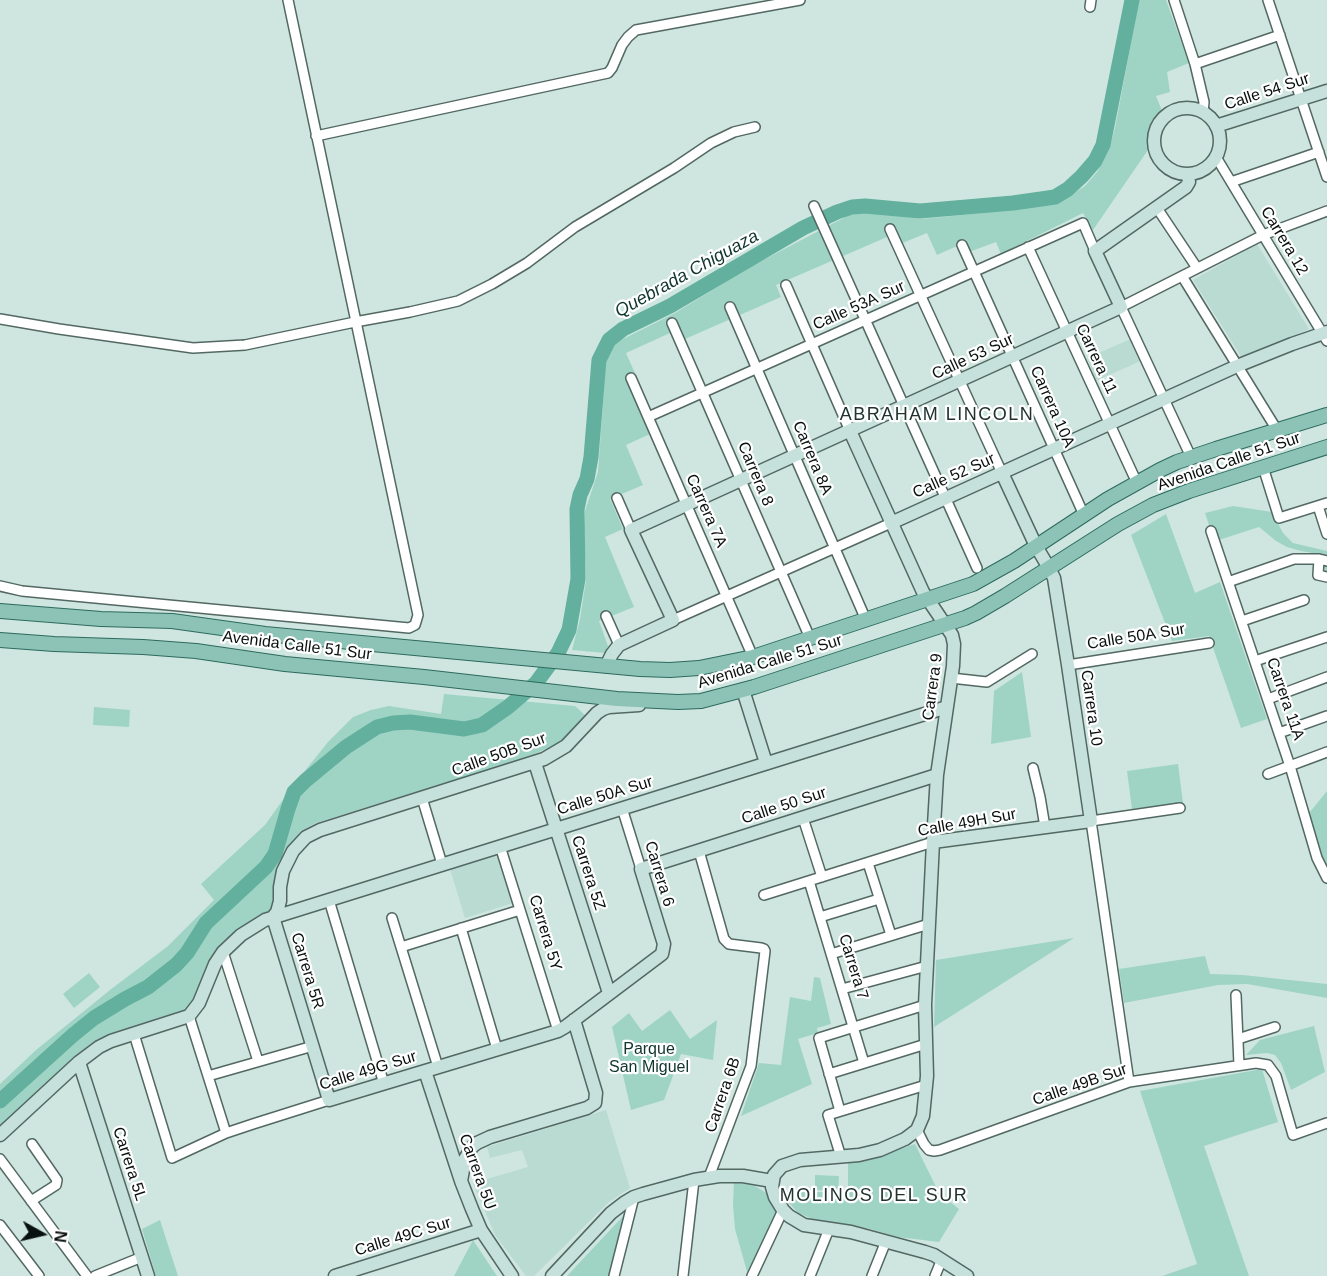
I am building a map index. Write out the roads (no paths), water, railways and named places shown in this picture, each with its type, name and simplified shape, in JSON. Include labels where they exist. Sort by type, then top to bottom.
[{"type":"main road","name":"Avenida Calle 51 Sur","points":[[0,611],[172,621],[265,634],[655,670],[707,667],[753,657],[973,584],[1160,470],[1191,457],[1327,415]]},
{"type":"main road","name":"Avenida Calle 51 Sur","points":[[0,640],[196,651],[285,664],[424,676],[617,699],[701,701],[743,690],[976,614],[1118,524],[1153,505],[1327,447]]},
{"type":"street","points":[[0,586],[22,591],[397,627],[409,628],[416,625],[418,615],[288,0]]},
{"type":"street","points":[[316,136],[608,73],[622,45],[636,30],[800,0]]},
{"type":"street","points":[[1174,0],[1195,64],[1204,102],[1203,112]]},
{"type":"street","points":[[1268,0],[1327,177]]},
{"type":"street","points":[[1195,64],[1280,35]]},
{"type":"street","name":"Calle 54 Sur","points":[[1216,126],[1327,91]]},
{"type":"street","points":[[1185,107],[1194,108],[1213,120],[1216,126],[1220,138],[1218,151],[1207,167],[1195,173],[1178,173],[1162,164],[1157,156],[1154,147],[1156,128],[1167,113],[1185,107]]},
{"type":"street","points":[[0,319],[193,348],[245,345],[458,301],[527,263],[575,227],[674,168],[711,143],[734,132],[755,127]]},
{"type":"street","points":[[1231,182],[1318,152]]},
{"type":"street","name":"Carrera 12","points":[[1216,157],[1326,335]]},
{"type":"street","points":[[1188,174],[1188,186],[1095,250],[1191,457]]},
{"type":"street","points":[[815,207],[977,568]]},
{"type":"street","points":[[1157,208],[1197,268]]},
{"type":"street","name":"Calle 53 Sur","points":[[632,530],[1121,307],[1263,235],[1327,211]]},
{"type":"street","name":"Calle 53A Sur","points":[[648,417],[1083,223],[1095,250]]},
{"type":"street","name":"Carrera 10","points":[[890,229],[1036,546],[1054,578],[1129,1082]]},
{"type":"street","name":"Carrera 10A","points":[[963,245],[1084,515]]},
{"type":"street","name":"Carrera 11","points":[[1028,247],[1137,483]]},
{"type":"street","points":[[1182,276],[1277,430]]},
{"type":"street","name":"Carrera 9","points":[[786,285],[927,600],[952,635],[954,644],[937,775],[925,1005],[926,1085],[923,1116],[917,1130]]},
{"type":"street","name":"Carrera 8A","points":[[730,307],[866,620]]},
{"type":"street","name":"Carrera 8","points":[[672,323],[810,638]]},
{"type":"street","name":"Calle 52 Sur","points":[[619,645],[1237,366],[1292,344],[1326,335]]},
{"type":"street","name":"Carrera 7A","points":[[631,378],[753,657]]},
{"type":"street","points":[[1263,467],[1280,518],[1322,504],[1327,534]]},
{"type":"street","points":[[617,498],[673,620]]},
{"type":"street","name":"Carrera 11A","points":[[1211,531],[1290,766],[1317,858],[1327,878]]},
{"type":"street","points":[[1228,582],[1294,559],[1323,560],[1318,575],[1327,577]]},
{"type":"street","points":[[1242,621],[1304,600]]},
{"type":"street","points":[[606,616],[619,645],[606,666]]},
{"type":"street","points":[[1255,662],[1327,636]]},
{"type":"street","name":"Calle 50A Sur","points":[[1068,665],[1209,643]]},
{"type":"street","points":[[951,678],[987,682],[1032,654]]},
{"type":"street","points":[[1268,699],[1327,677]]},
{"type":"street","points":[[743,690],[766,763]]},
{"type":"street","name":"Calle 50B Sur","points":[[320,830],[535,763],[566,746],[597,713],[605,708],[678,702]]},
{"type":"street","name":"Calle 50A Sur","points":[[189,1016],[199,1003],[215,964],[223,952],[247,930],[273,917],[947,707]]},
{"type":"street","points":[[1279,733],[1327,716]]},
{"type":"street","points":[[1268,774],[1327,752]]},
{"type":"street","name":"Carrera 5Z","points":[[535,763],[609,993]]},
{"type":"street","points":[[1033,768],[1045,827]]},
{"type":"street","name":"Calle 50 Sur","points":[[641,869],[937,775]]},
{"type":"street","points":[[422,798],[442,864]]},
{"type":"street","name":"Carrera 6","points":[[622,808],[664,949]]},
{"type":"street","name":"Calle 49H Sur","points":[[764,895],[933,842],[1180,808]]},
{"type":"street","points":[[802,818],[822,877]]},
{"type":"street","name":"Carrera 5R","points":[[320,830],[299,843],[287,861],[281,878],[279,906],[273,917],[329,1100]]},
{"type":"street","name":"Carrera 5Y","points":[[500,846],[558,1031]]},
{"type":"street","name":"Carrera 6B","points":[[699,851],[722,937],[729,944],[765,951],[751,1066],[709,1177]]},
{"type":"street","points":[[868,862],[891,935]]},
{"type":"street","name":"Carrera 7","points":[[809,881],[864,1063]]},
{"type":"street","points":[[820,917],[879,899]]},
{"type":"street","points":[[329,900],[384,1084]]},
{"type":"street","points":[[401,947],[520,910]]},
{"type":"street","points":[[392,918],[438,1067]]},
{"type":"street","points":[[831,954],[928,924]]},
{"type":"street","points":[[461,928],[497,1050]]},
{"type":"street","name":"Calle 49G Sur","points":[[134,1034],[172,1158],[226,1133],[253,1124],[558,1031],[662,954],[664,949]]},
{"type":"street","points":[[223,952],[258,1061]]},
{"type":"street","points":[[842,989],[927,966]]},
{"type":"street","points":[[1236,994],[1239,1065]]},
{"type":"street","points":[[840,1111],[819,1038],[925,1005]]},
{"type":"street","points":[[0,1135],[93,1050],[104,1044],[189,1016],[226,1133]]},
{"type":"street","points":[[461,1181],[465,1159],[477,1143],[587,1108],[595,1103],[597,1093],[574,1020]]},
{"type":"street","points":[[1238,1039],[1275,1027]]},
{"type":"street","points":[[829,1074],[926,1044]]},
{"type":"street","points":[[208,1076],[313,1046]]},
{"type":"street","name":"Carrera 5L","points":[[79,1062],[148,1276]]},
{"type":"street","name":"Calle 49B Sur","points":[[917,1130],[929,1150],[940,1150],[1129,1082],[1256,1063],[1268,1065],[1276,1076],[1293,1135],[1327,1123]]},
{"type":"street","name":"Carrera 5U","points":[[425,1071],[461,1181],[481,1230],[512,1276]]},
{"type":"street","points":[[841,1157],[828,1115],[926,1085]]},
{"type":"street","points":[[917,1130],[905,1139],[880,1150],[859,1155],[791,1162],[782,1166],[777,1170],[772,1181],[775,1197],[789,1216],[804,1224],[851,1232],[934,1255],[967,1276]]},
{"type":"street","points":[[31,1201],[57,1183],[32,1144]]},
{"type":"street","points":[[0,1159],[87,1276]]},
{"type":"street","points":[[552,1276],[611,1213],[634,1197],[709,1177],[730,1175],[772,1181]]},
{"type":"street","points":[[683,1276],[694,1180]]},
{"type":"street","points":[[614,1276],[634,1197]]},
{"type":"street","points":[[752,1276],[783,1210]]},
{"type":"street","points":[[0,1225],[39,1276]]},
{"type":"street","points":[[810,1276],[829,1229]]},
{"type":"street","name":"Calle 49C Sur","points":[[335,1276],[481,1230]]},
{"type":"street","points":[[872,1276],[886,1241]]},
{"type":"street","points":[[100,1275],[142,1257]]},
{"type":"street","points":[[935,1276],[942,1259]]},
{"type":"waterway","name":"Quebrada Chiguaza","points":[[0,1101],[94,1018],[148,987],[176,965],[187,953],[206,923],[266,867],[275,854],[294,792],[346,747],[377,727],[393,723],[410,722],[464,729],[482,725],[536,683],[558,653],[569,630],[578,579],[577,509],[587,479],[591,457],[599,360],[609,340],[623,329],[670,306],[803,228],[852,207],[920,211],[1055,197],[1068,189],[1095,161],[1103,145],[1132,0]]},
{"type":"district","name":"ABRAHAM LINCOLN","points":[[937,415]]},
{"type":"district","name":"MOLINOS DEL SUR","points":[[874,1196]]},
{"type":"park label","name":"Parque San Miguel","points":[[649,1059]]}]
